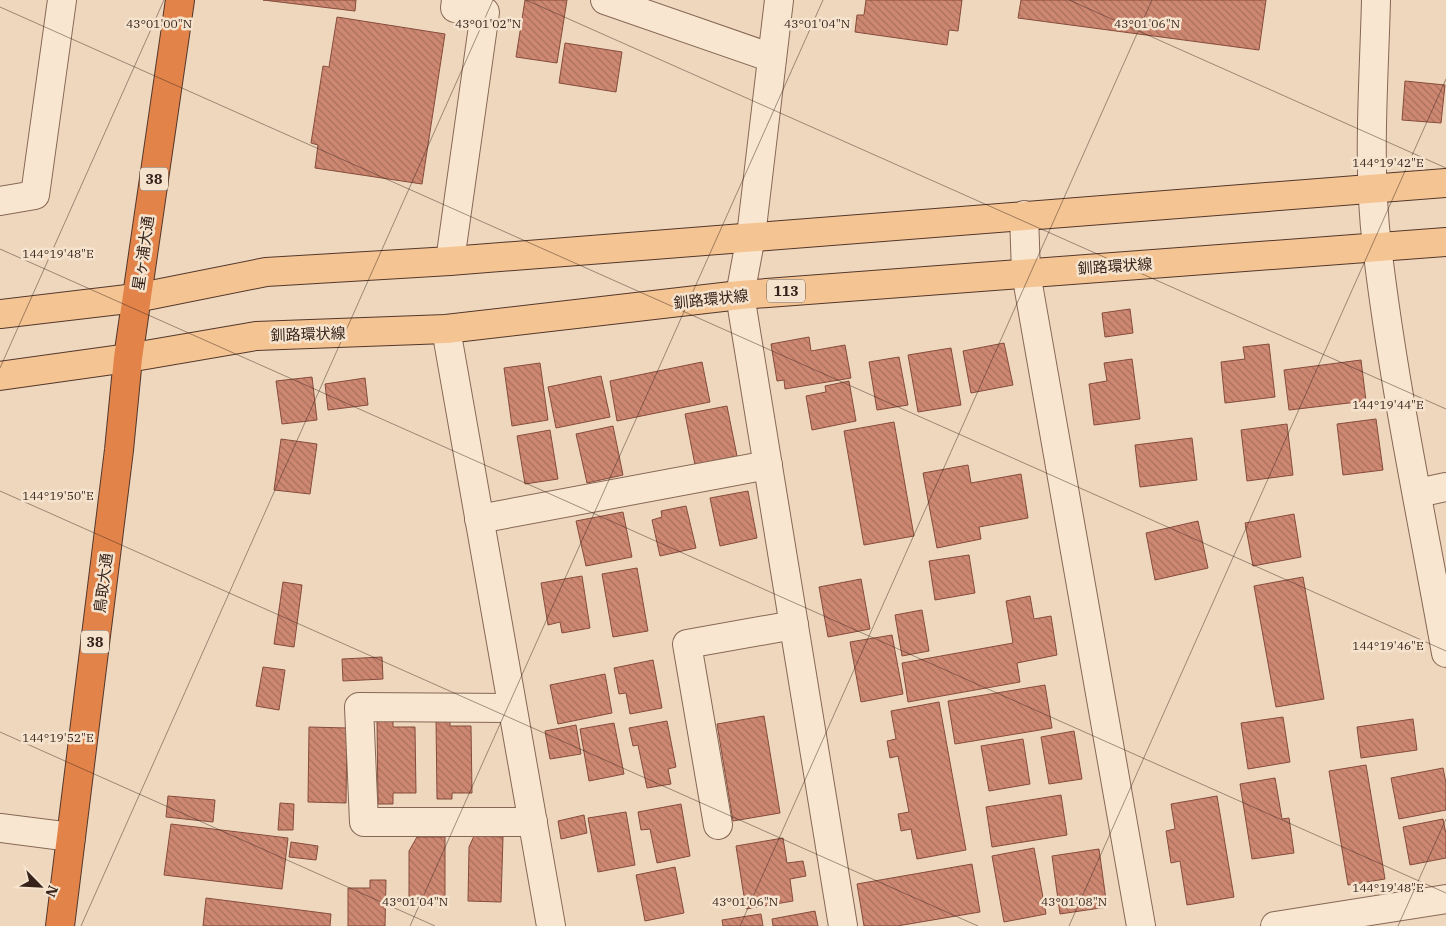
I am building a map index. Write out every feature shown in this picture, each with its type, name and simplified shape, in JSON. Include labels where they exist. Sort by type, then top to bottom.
[{"type":"highway","name":"星ヶ浦大通","points":[[128,358],[180,0]]},
{"type":"highway","name":"鳥取大通","points":[[60,926],[119,450],[128,358]]},
{"type":"main road","points":[[0,314],[136,298],[266,272],[450,261],[1446,183]]},
{"type":"main road","name":"釧路環状線","points":[[0,376],[128,358],[256,336],[446,329],[740,295],[1446,242]]},
{"type":"street","points":[[0,201],[35,195],[62,0]]},
{"type":"street","points":[[450,261],[485,12],[455,8],[456,0]]},
{"type":"street","points":[[605,0],[772,58]]},
{"type":"street","points":[[779,0],[751,236],[740,295],[843,926]]},
{"type":"street","points":[[1376,0],[1372,188],[1377,246],[1446,653]]},
{"type":"street","points":[[1024,215],[1026,273],[1141,926]]},
{"type":"street","points":[[446,329],[551,926]]},
{"type":"street","points":[[479,519],[768,465]]},
{"type":"street","points":[[1418,493],[1446,487]]},
{"type":"street","points":[[718,825],[687,644],[794,625]]},
{"type":"street","points":[[512,708],[359,707],[364,822],[532,822]]},
{"type":"street","points":[[0,828],[71,837]]},
{"type":"street","points":[[1275,926],[1446,899]]},
{"type":"building","points":[[263,0],[356,0],[355,11]]},
{"type":"building","points":[[525,0],[567,0],[557,63],[516,57]]},
{"type":"building","points":[[866,0],[962,0],[958,31],[949,30],[947,45],[855,32],[857,15],[864,15]]},
{"type":"building","points":[[1021,0],[1266,0],[1259,50],[1018,18]]},
{"type":"building","points":[[337,17],[445,34],[422,184],[315,168],[318,145],[311,143],[323,66],[329,67]]},
{"type":"building","points":[[565,43],[622,52],[616,92],[559,83]]},
{"type":"building","points":[[1405,81],[1445,85],[1441,123],[1402,120]]},
{"type":"building","points":[[1130,309],[1133,333],[1105,337],[1102,313]]},
{"type":"building","points":[[809,337],[811,351],[845,345],[851,378],[785,389],[784,380],[777,381],[771,344]]},
{"type":"building","points":[[1004,343],[1013,385],[971,393],[963,351]]},
{"type":"building","points":[[1269,344],[1275,397],[1225,403],[1221,362],[1245,359],[1243,347]]},
{"type":"building","points":[[951,348],[961,405],[918,412],[908,355]]},
{"type":"building","points":[[899,357],[908,405],[877,410],[869,362]]},
{"type":"building","points":[[1132,359],[1140,419],[1094,425],[1089,384],[1107,381],[1104,363]]},
{"type":"building","points":[[1361,360],[1366,401],[1289,410],[1284,370]]},
{"type":"building","points":[[702,362],[710,402],[617,421],[610,381]]},
{"type":"building","points":[[540,363],[548,420],[512,426],[504,368]]},
{"type":"building","points":[[601,376],[610,417],[556,428],[548,387]]},
{"type":"building","points":[[312,377],[317,420],[282,424],[276,381]]},
{"type":"building","points":[[365,378],[368,405],[328,410],[325,384]]},
{"type":"building","points":[[849,381],[856,421],[812,430],[806,396],[826,392],[825,386]]},
{"type":"building","points":[[727,406],[737,456],[695,465],[685,414]]},
{"type":"building","points":[[1376,419],[1383,470],[1343,475],[1337,424]]},
{"type":"building","points":[[894,422],[914,536],[864,545],[844,431]]},
{"type":"building","points":[[1287,424],[1293,475],[1247,481],[1241,430]]},
{"type":"building","points":[[613,426],[623,475],[587,483],[576,434]]},
{"type":"building","points":[[550,430],[558,479],[525,484],[517,436]]},
{"type":"building","points":[[1192,438],[1197,480],[1140,487],[1135,445]]},
{"type":"building","points":[[281,439],[317,444],[310,494],[274,490]]},
{"type":"building","points":[[968,465],[971,483],[1021,474],[1028,518],[979,527],[981,539],[937,548],[923,473]]},
{"type":"building","points":[[748,491],[757,538],[720,546],[710,498]]},
{"type":"building","points":[[686,506],[696,548],[660,556],[652,520],[662,517],[661,511]]},
{"type":"building","points":[[623,512],[632,557],[586,566],[576,521]]},
{"type":"building","points":[[1294,514],[1301,557],[1253,566],[1245,523]]},
{"type":"building","points":[[1198,521],[1208,568],[1155,580],[1146,533]]},
{"type":"building","points":[[969,555],[975,593],[935,600],[929,561]]},
{"type":"building","points":[[637,568],[648,631],[613,637],[602,574]]},
{"type":"building","points":[[582,576],[590,628],[562,633],[560,622],[548,625],[541,583]]},
{"type":"building","points":[[1303,577],[1324,699],[1276,707],[1254,586]]},
{"type":"building","points":[[861,579],[870,629],[828,637],[819,587]]},
{"type":"building","points":[[283,582],[302,585],[294,647],[274,644]]},
{"type":"building","points":[[1030,596],[1034,619],[1051,616],[1057,655],[1017,663],[1020,682],[908,702],[902,663],[1013,643],[1006,601]]},
{"type":"building","points":[[922,610],[929,651],[902,656],[895,615]]},
{"type":"building","points":[[892,635],[903,694],[861,702],[850,642]]},
{"type":"building","points":[[382,657],[383,679],[343,681],[342,659]]},
{"type":"building","points":[[653,660],[662,708],[630,714],[626,693],[619,694],[614,668]]},
{"type":"building","points":[[263,667],[285,670],[279,710],[256,706]]},
{"type":"building","points":[[605,674],[612,713],[558,724],[550,685]]},
{"type":"building","points":[[1045,685],[1052,728],[955,744],[948,701]]},
{"type":"building","points":[[939,702],[966,850],[917,859],[911,829],[901,831],[898,814],[909,812],[898,756],[890,758],[887,741],[896,739],[891,711]]},
{"type":"building","points":[[764,716],[780,813],[733,821],[717,724]]},
{"type":"building","points":[[1283,717],[1290,762],[1248,769],[1241,723]]},
{"type":"building","points":[[393,718],[393,727],[415,727],[416,793],[393,793],[393,804],[378,804],[377,719]]},
{"type":"building","points":[[436,718],[450,718],[450,726],[471,726],[472,793],[452,793],[452,799],[437,799]]},
{"type":"building","points":[[1413,719],[1417,750],[1361,758],[1357,727]]},
{"type":"building","points":[[667,721],[676,767],[668,769],[671,784],[647,788],[638,745],[633,746],[629,728]]},
{"type":"building","points":[[614,723],[624,774],[589,781],[580,729]]},
{"type":"building","points":[[576,725],[581,754],[550,759],[545,731]]},
{"type":"building","points":[[309,727],[347,728],[346,803],[308,802]]},
{"type":"building","points":[[1074,731],[1082,779],[1049,784],[1041,737]]},
{"type":"building","points":[[1023,739],[1030,784],[989,791],[981,746]]},
{"type":"building","points":[[1366,765],[1385,879],[1348,885],[1329,771]]},
{"type":"building","points":[[1443,768],[1446,783],[1446,810],[1399,819],[1391,778]]},
{"type":"building","points":[[1275,778],[1282,819],[1289,818],[1294,853],[1252,859],[1240,784]]},
{"type":"building","points":[[1061,795],[1067,835],[992,847],[986,807]]},
{"type":"building","points":[[168,796],[215,800],[213,822],[166,817]]},
{"type":"building","points":[[1217,796],[1234,897],[1187,905],[1180,861],[1171,863],[1166,831],[1175,829],[1171,804]]},
{"type":"building","points":[[280,803],[294,804],[293,830],[278,830]]},
{"type":"building","points":[[681,804],[690,856],[657,863],[650,829],[641,830],[638,812]]},
{"type":"building","points":[[626,812],[635,865],[598,872],[588,818]]},
{"type":"building","points":[[584,815],[587,833],[561,839],[558,821]]},
{"type":"building","points":[[1443,819],[1446,834],[1446,858],[1410,865],[1403,827]]},
{"type":"building","points":[[171,824],[288,838],[282,889],[164,875]]},
{"type":"building","points":[[474,836],[503,837],[501,902],[468,901],[469,847]]},
{"type":"building","points":[[417,837],[445,837],[445,902],[409,902],[409,851]]},
{"type":"building","points":[[783,838],[787,863],[803,861],[806,876],[790,879],[793,901],[746,909],[736,846]]},
{"type":"building","points":[[291,842],[318,846],[316,860],[289,857]]},
{"type":"building","points":[[1034,848],[1046,914],[1004,922],[992,856]]},
{"type":"building","points":[[1099,849],[1107,907],[1060,914],[1052,856]]},
{"type":"building","points":[[972,864],[980,912],[897,926],[864,926],[857,884]]},
{"type":"building","points":[[675,867],[684,913],[645,921],[636,875]]},
{"type":"building","points":[[370,880],[386,880],[385,926],[348,926],[348,888],[370,888]]},
{"type":"building","points":[[206,898],[331,914],[330,926],[203,926]]},
{"type":"building","points":[[815,911],[818,926],[773,926],[772,919]]},
{"type":"building","points":[[761,914],[763,926],[723,926],[722,920]]}]
